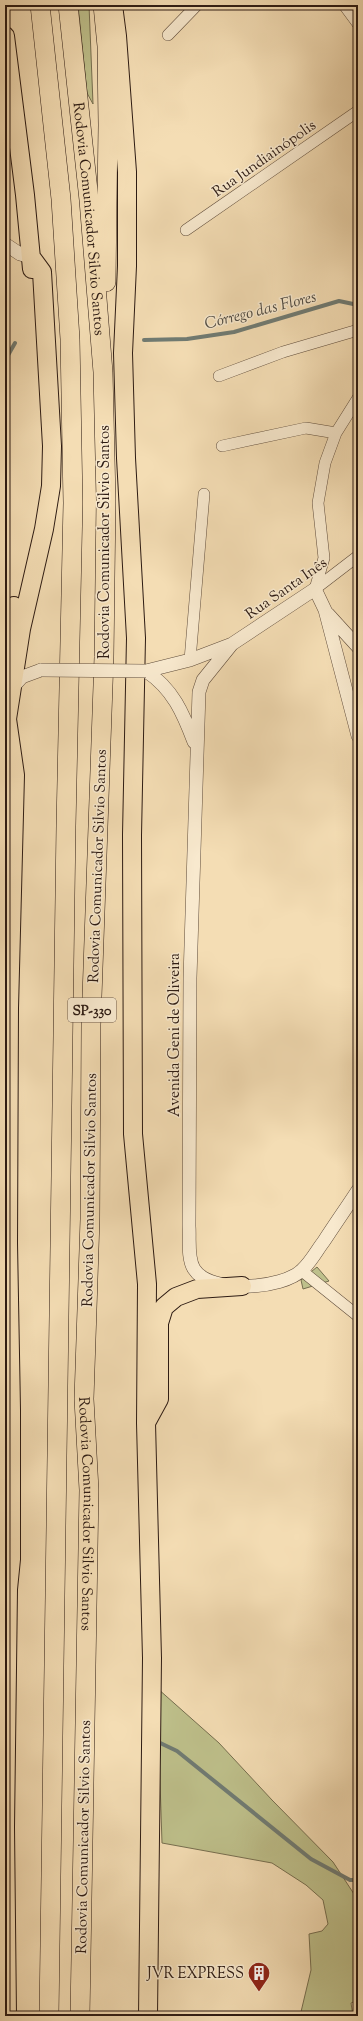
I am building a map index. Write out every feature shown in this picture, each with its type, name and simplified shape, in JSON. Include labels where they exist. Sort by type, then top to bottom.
[{"type":"highway","name":"Rodovia Comunicador Silvio Santos","points":[[40,5],[61,199],[70,339],[73,503],[66,834],[49,2016]]},
{"type":"highway","name":"Rodovia Comunicador Silvio Santos","points":[[68,5],[89,200],[102,372],[106,524],[104,665],[91,1025],[90,1219],[84,1400],[89,1490],[80,2016]]},
{"type":"highway","points":[[102,372],[107,274],[108,125],[107,46],[103,5]]},
{"type":"highway","points":[[113,5],[117,36],[127,172],[127,266],[123,368],[136,638],[132,835],[133,1134],[147,1284],[146,1423],[152,1658],[148,2016]]},
{"type":"highway","points":[[5,36],[31,257],[41,402],[41,468],[34,528],[5,642]]},
{"type":"highway","points":[[7,2016],[5,1827],[7,1581],[11,1559],[8,1392],[9,824],[15,775],[7,719],[10,690],[10,665],[21,629],[44,529],[51,486],[52,446],[42,272],[38,263],[31,257]]},
{"type":"highway","points":[[146,1423],[159,1399],[159,1323],[164,1307],[176,1297],[197,1289],[242,1286]]},
{"type":"street","points":[[168,35],[198,5]]},
{"type":"street","points":[[344,5],[358,24]]},
{"type":"street","name":"Rua Jundiainópolis","points":[[186,230],[358,111]]},
{"type":"street","points":[[5,244],[20,254],[31,257]]},
{"type":"street","points":[[219,376],[283,352],[358,330]]},
{"type":"street","points":[[358,398],[336,433],[325,463],[318,503],[324,558],[315,589],[325,610],[358,736]]},
{"type":"street","points":[[222,446],[306,428],[336,433]]},
{"type":"street","points":[[190,660],[204,494]]},
{"type":"street","name":"Rua Santa Inês","points":[[232,644],[315,589],[358,556]]},
{"type":"street","points":[[325,610],[358,647]]},
{"type":"street","points":[[10,665],[41,670],[146,671],[190,660],[232,644]]},
{"type":"street","name":"Avenida Geni de Oliveira","points":[[232,644],[203,680],[199,692],[196,747],[190,978],[190,1254],[194,1269],[205,1279],[218,1284],[242,1286],[267,1285],[279,1282],[302,1271]]},
{"type":"street","points":[[10,690],[22,677],[41,670]]},
{"type":"street","points":[[146,671],[156,678],[173,696],[196,747]]},
{"type":"street","points":[[358,1190],[302,1271],[358,1316]]},
{"type":"green space","points":[[78,5],[89,5],[93,104],[87,93]]},
{"type":"green space","points":[[317,1267],[329,1281],[303,1289],[301,1280]]},
{"type":"green space","points":[[157,1688],[219,1743],[333,1862],[354,1894],[358,1907],[358,2000],[351,2003],[353,2016],[300,2016],[311,1970],[309,1934],[322,1931],[328,1924],[323,1900],[306,1885],[272,1863],[162,1843]]},
{"type":"waterway","name":"Córrego das Flores","points":[[144,340],[187,339],[234,332],[339,301],[358,305]]},
{"type":"waterway","name":"Córrego das Flores","points":[[5,388],[7,357],[15,343]]},
{"type":"waterway","points":[[156,1741],[177,1751],[311,1859],[350,1880],[358,1880]]},
{"type":"place","name":"JVR EXPRESS","points":[[259,1992]]}]
